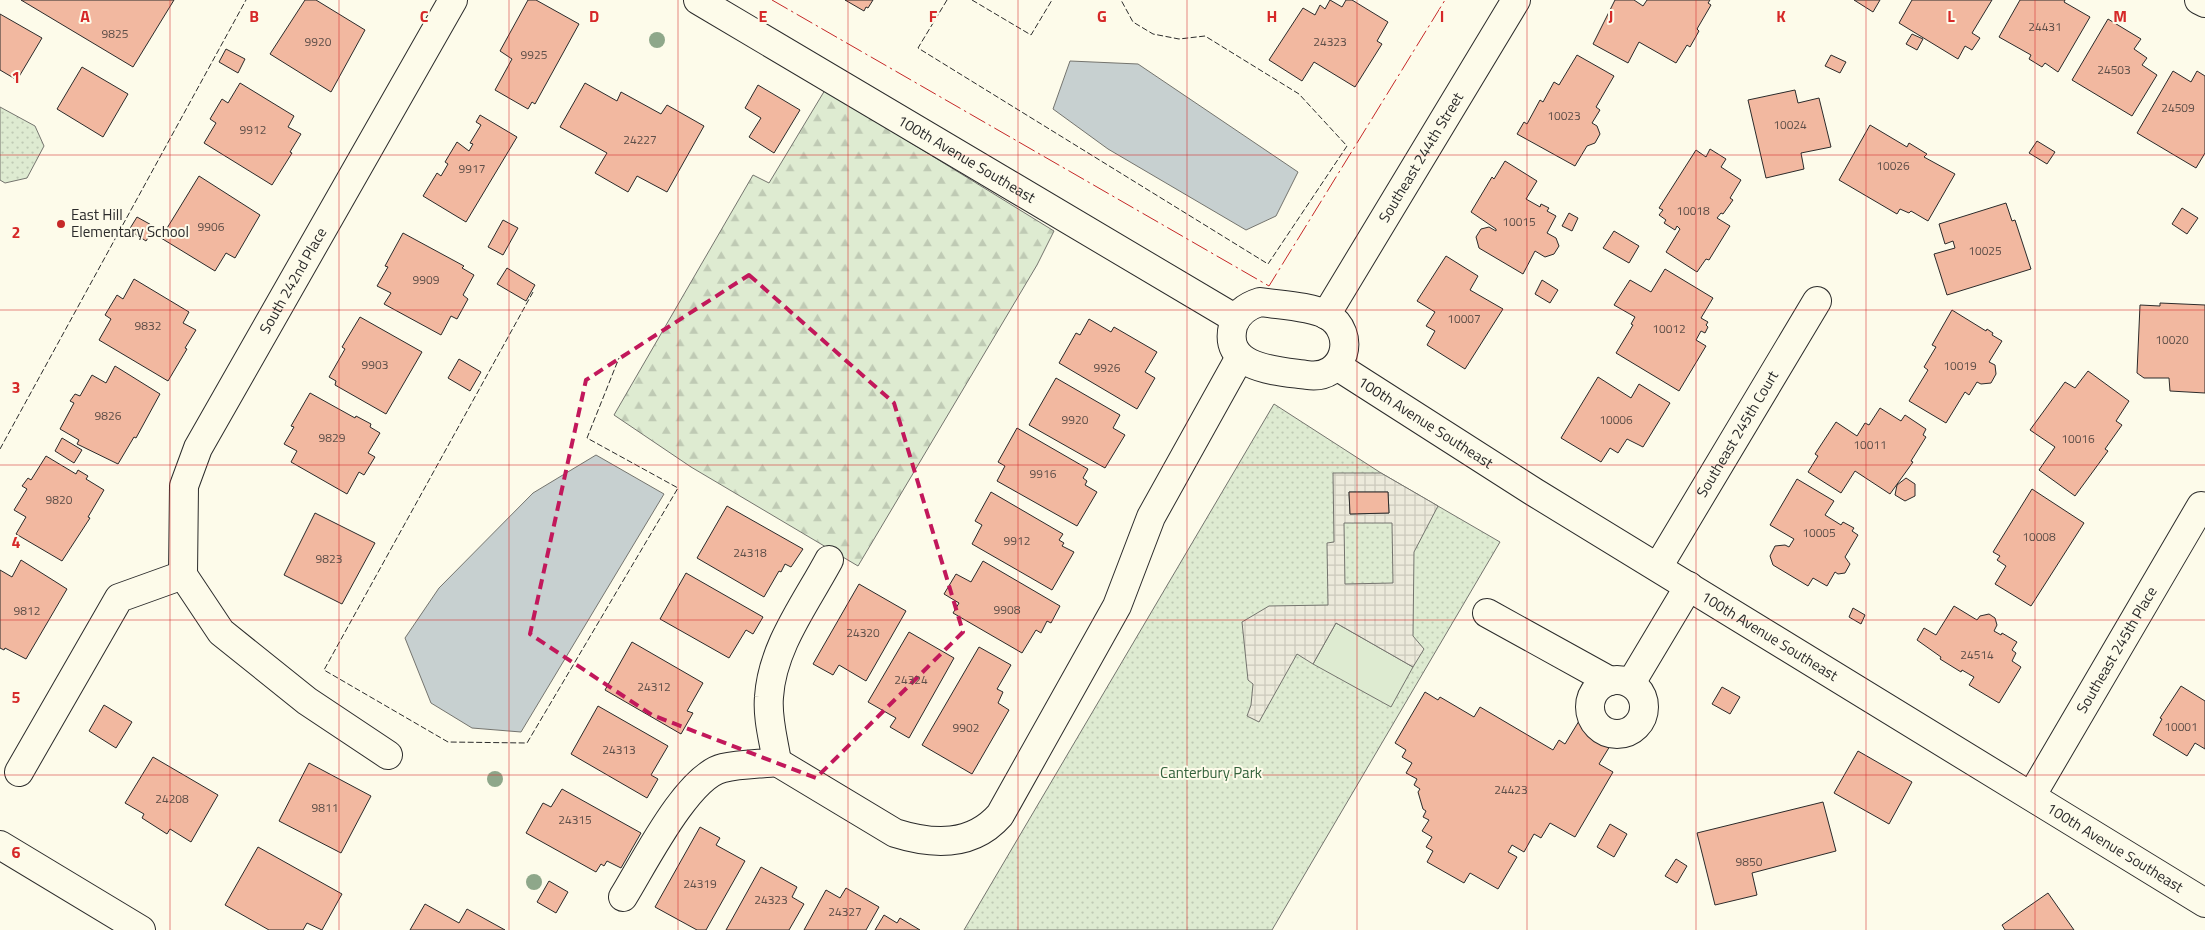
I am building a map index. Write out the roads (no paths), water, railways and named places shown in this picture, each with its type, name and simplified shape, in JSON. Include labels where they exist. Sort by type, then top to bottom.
[{"type":"street","name":"South 242nd Place","points":[[183,575],[184,486],[198,448],[453,0]]},
{"type":"street","name":"100th Avenue Southeast","points":[[698,0],[1236,319]]},
{"type":"street","name":"Southeast 244th Street","points":[[1326,315],[1516,0]]},
{"type":"street","points":[[2199,0],[2205,4]]},
{"type":"street","name":"Southeast 245th Court","points":[[1658,567],[1817,301]]},
{"type":"street","points":[[1260,302],[1326,315],[1334,321],[1344,338],[1342,357],[1337,366],[1328,373],[1318,377],[1249,364],[1240,357],[1232,339],[1236,319],[1242,311],[1260,302]]},
{"type":"street","points":[[623,897],[682,801],[696,785],[722,768],[777,762],[895,833],[915,839],[940,841],[966,838],[989,828],[1000,815],[1117,606],[1155,510],[1240,357]]},
{"type":"street","name":"100th Avenue Southeast","points":[[1337,366],[1534,492],[2032,795],[2205,903]]},
{"type":"street","name":"Southeast 245th Place","points":[[2032,795],[2201,506]]},
{"type":"street","points":[[777,762],[768,699],[772,671],[781,648],[829,560]]},
{"type":"street","points":[[19,772],[119,598],[183,575],[221,632],[307,701],[388,755]]},
{"type":"street","points":[[1487,612],[1620,682],[1689,586]]},
{"type":"street","points":[[0,845],[141,930]]},
{"type":"place","name":"East Hill Elementary School","points":[[61,224]]},
{"type":"park label","name":"Canterbury Park","points":[[1211,773]]}]
